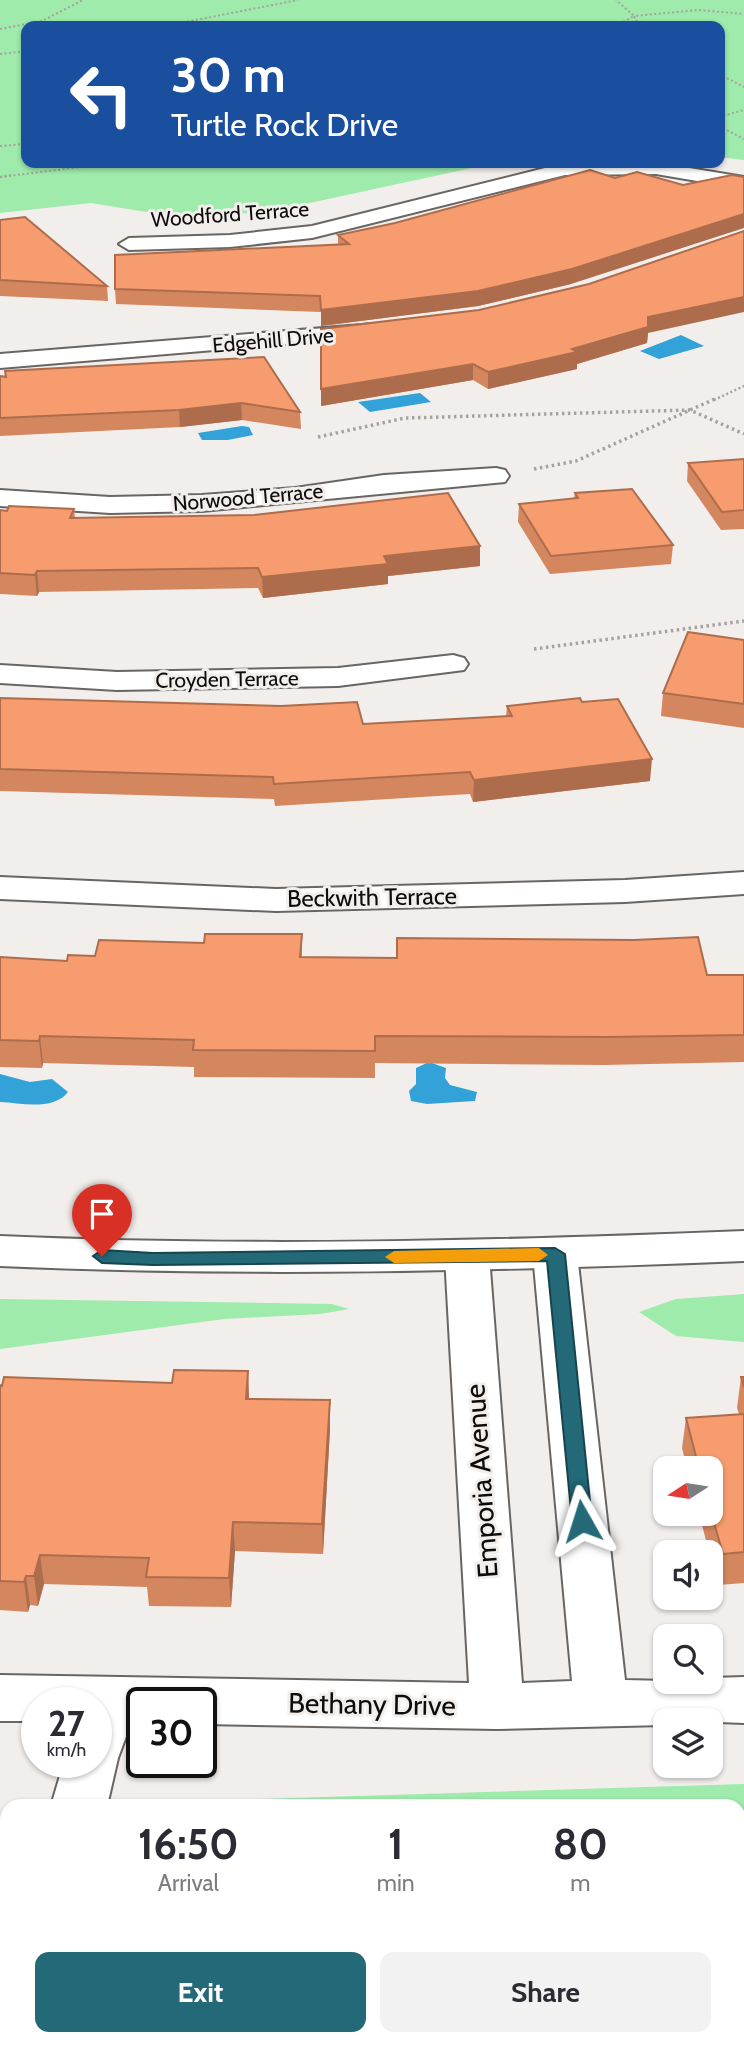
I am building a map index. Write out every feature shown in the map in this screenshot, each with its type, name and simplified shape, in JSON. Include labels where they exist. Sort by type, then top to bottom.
[{"type":"street","name":"Woodford Terrace","points":[[130,244],[230,241],[312,232],[565,169],[656,168],[744,183]]},
{"type":"street","name":"Edgehill Drive","points":[[0,361],[242,343],[397,328]]},
{"type":"street","name":"Norwood Terrace","points":[[0,498],[110,505],[202,503],[295,496],[384,483],[496,476]]},
{"type":"street","name":"Croyden Terrace","points":[[0,674],[117,681],[338,677],[453,664]]},
{"type":"street","name":"Beckwith Terrace","points":[[0,888],[276,900],[625,891],[744,883]]},
{"type":"street","points":[[0,1251],[153,1259],[467,1256],[744,1246]]},
{"type":"street","points":[[555,1254],[601,1704]]},
{"type":"street","name":"Emporia Avenue","points":[[467,1256],[497,1706]]},
{"type":"street","name":"Bethany Drive","points":[[0,1698],[21,1703]]},
{"type":"street","name":"Bethany Drive","points":[[112,1724],[497,1706],[744,1700]]},
{"type":"street","points":[[81,1799],[87,1778]]},
{"type":"path","points":[[42,21],[83,0]]},
{"type":"path","points":[[190,21],[298,0]]},
{"type":"path","points":[[616,0],[636,21]]},
{"type":"path","points":[[624,21],[634,16],[698,10],[744,13]]},
{"type":"path","points":[[0,29],[21,25]]},
{"type":"path","points":[[0,54],[21,52]]},
{"type":"path","points":[[725,77],[744,87]]},
{"type":"path","points":[[725,115],[744,110]]},
{"type":"path","points":[[725,130],[744,139]]},
{"type":"path","points":[[0,146],[21,144]]},
{"type":"path","points":[[0,177],[74,168]]},
{"type":"path","points":[[496,476],[576,461],[744,386]]},
{"type":"path","points":[[318,437],[405,418],[690,410],[744,434]]},
{"type":"path","points":[[534,649],[744,621]]},
{"type":"green space","points":[[0,0],[744,0],[744,160],[725,158],[725,21],[21,21],[21,168],[472,168],[268,212],[177,217],[91,203],[0,213]]},
{"type":"green space","points":[[744,1294],[744,1342],[676,1336],[639,1312],[676,1299]]},
{"type":"green space","points":[[0,1299],[332,1304],[349,1309],[320,1314],[224,1319],[0,1349]]},
{"type":"green space","points":[[744,1784],[744,1799],[261,1799]]},
{"type":"water","points":[[681,335],[704,346],[659,359],[640,351]]},
{"type":"water","points":[[420,393],[431,402],[370,412],[358,402]]},
{"type":"water","points":[[249,427],[253,435],[228,440],[202,440],[198,433]]},
{"type":"water","points":[[429,1062],[446,1068],[445,1078],[450,1085],[477,1092],[475,1101],[427,1104],[411,1101],[409,1091],[416,1084],[416,1068]]},
{"type":"water","points":[[0,1074],[30,1082],[52,1079],[68,1092],[62,1098],[46,1104],[0,1102]]},
{"type":"building","points":[[590,170],[615,178],[637,172],[683,185],[732,175],[744,177],[744,214],[572,269],[478,291],[321,310],[320,296],[115,289],[115,255],[349,244],[338,235],[395,223]]},
{"type":"building","points":[[25,217],[107,286],[0,280],[0,220]]},
{"type":"building","points":[[744,231],[744,297],[648,317],[648,327],[572,349],[577,352],[488,372],[473,364],[321,389],[321,329],[479,310],[589,284]]},
{"type":"building","points":[[264,357],[300,412],[241,403],[179,410],[0,418],[0,376],[6,377],[5,371]]},
{"type":"building","points":[[744,459],[744,510],[722,512],[688,463]]},
{"type":"building","points":[[632,489],[673,545],[551,556],[519,504],[578,498],[575,493]]},
{"type":"building","points":[[448,493],[480,546],[384,556],[388,564],[262,577],[258,568],[37,571],[35,575],[0,573],[0,510],[7,511],[9,506],[74,509],[70,518],[254,515]]},
{"type":"building","points":[[688,632],[744,640],[744,704],[663,693]]},
{"type":"building","points":[[0,698],[281,706],[357,702],[363,724],[512,716],[507,706],[580,698],[582,702],[618,699],[652,759],[474,780],[470,772],[274,784],[273,777],[0,769]]},
{"type":"building","points":[[205,934],[302,934],[300,957],[397,958],[397,938],[634,940],[698,937],[707,975],[744,975],[744,1035],[375,1036],[375,1051],[193,1050],[194,1040],[40,1036],[39,1041],[0,1040],[0,957],[67,961],[68,955],[95,956],[99,940],[204,943]]},
{"type":"building","points":[[174,1370],[248,1371],[246,1399],[330,1400],[322,1524],[233,1522],[229,1578],[146,1577],[149,1558],[40,1555],[34,1576],[26,1576],[24,1582],[0,1581],[0,1385],[2,1386],[4,1377],[172,1383]]},
{"type":"building","points":[[744,1414],[744,1552],[723,1554],[723,1540],[719,1540],[715,1526],[723,1526],[723,1456],[696,1456],[686,1418]]},
{"type":"slow traffic","points":[[394,1257],[539,1255]]},
{"type":"route","points":[[102,1256],[153,1259],[555,1254],[582,1521]]}]
